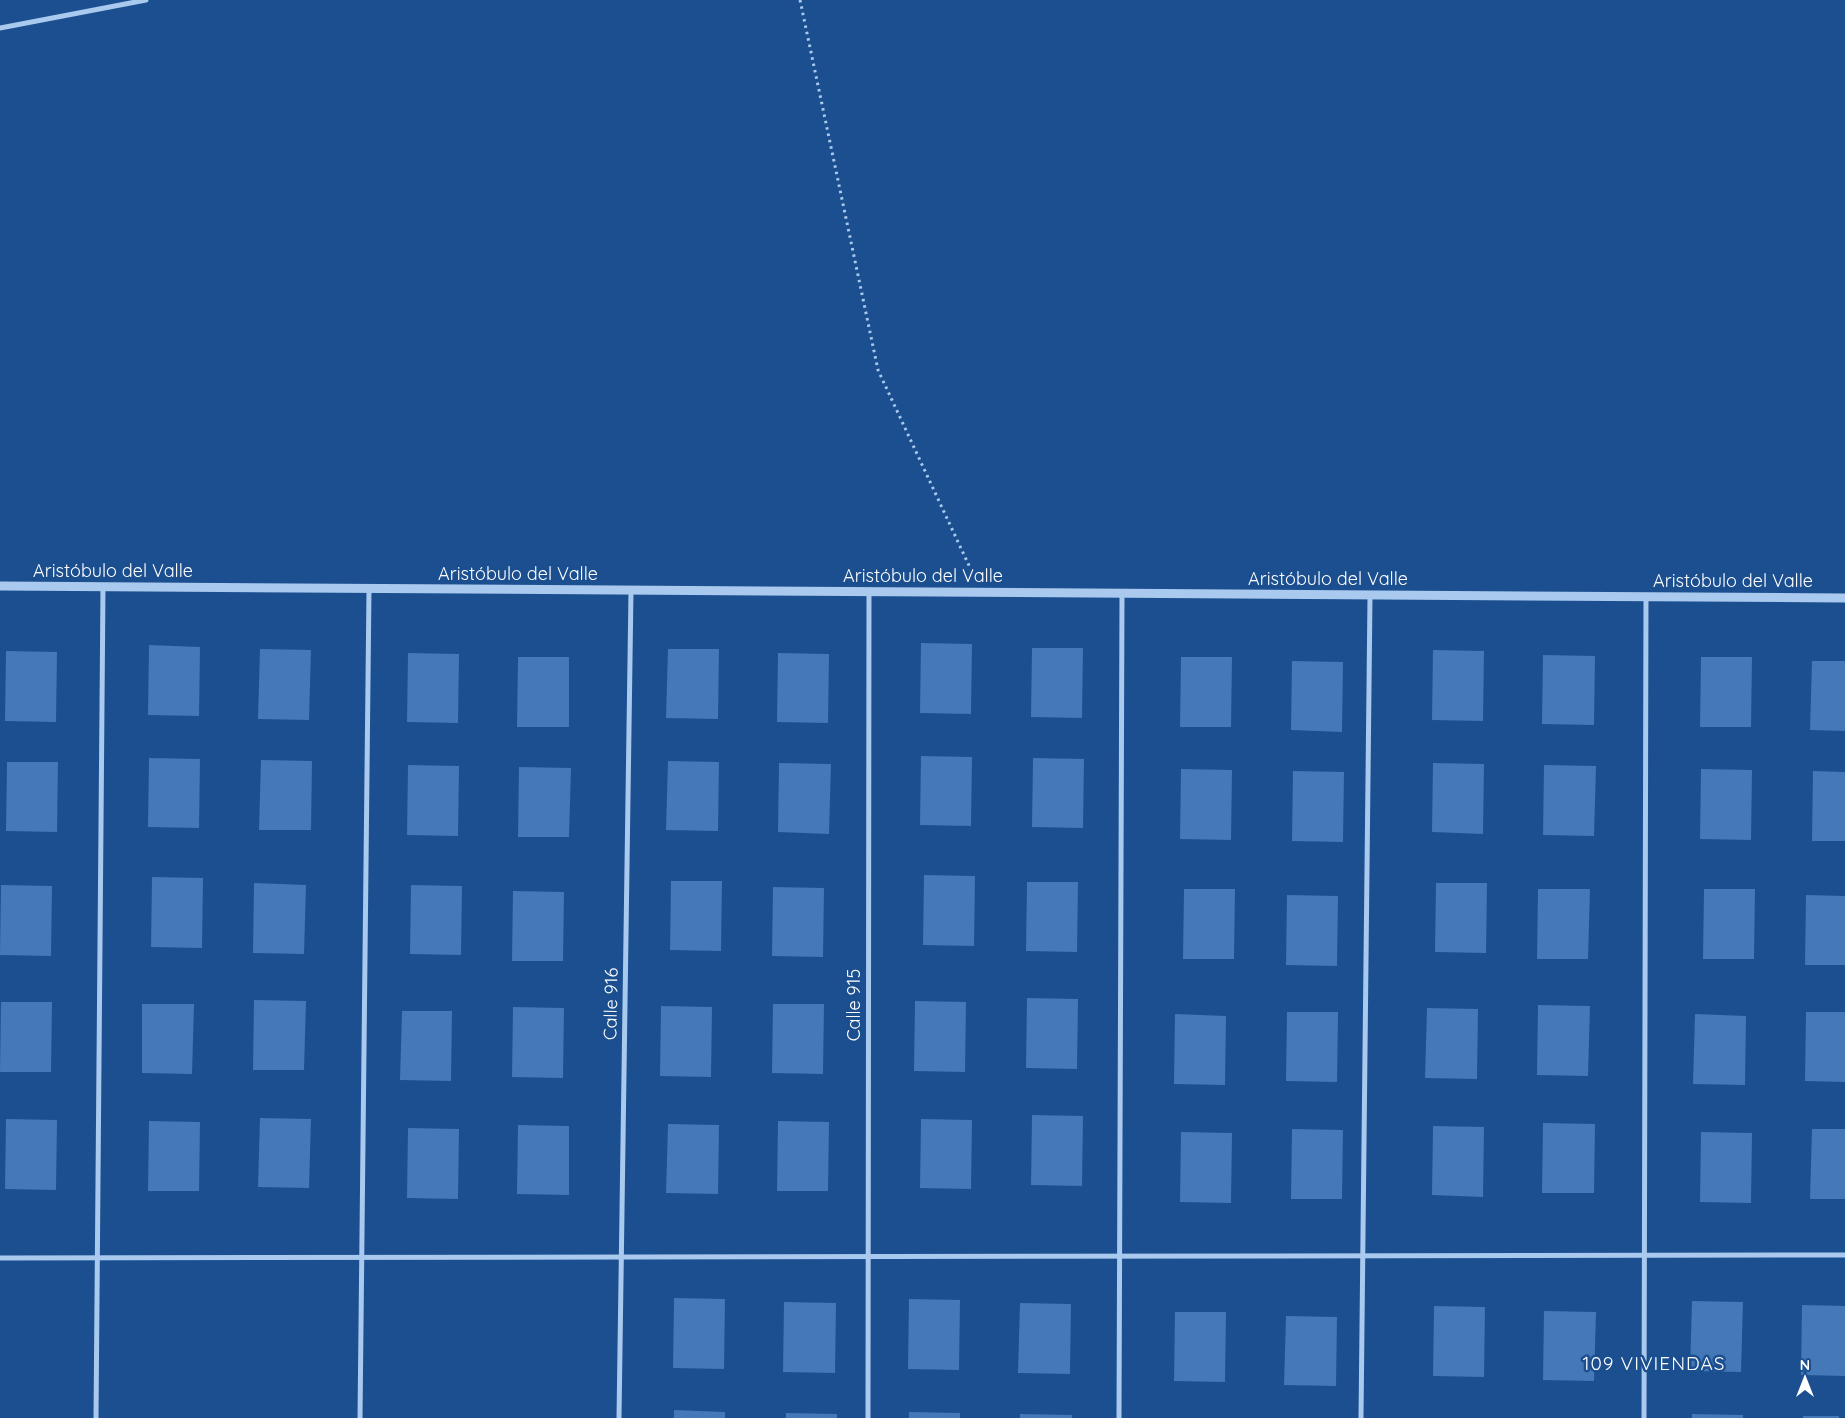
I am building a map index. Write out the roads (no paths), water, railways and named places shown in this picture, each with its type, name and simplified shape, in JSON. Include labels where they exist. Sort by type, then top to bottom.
[{"type":"street","points":[[0,28],[146,0]]},
{"type":"street","name":"Aristóbulo del Valle","points":[[0,586],[1845,598]]},
{"type":"street","points":[[96,1418],[102,587]]},
{"type":"street","points":[[360,1418],[369,589]]},
{"type":"street","name":"Calle 916","points":[[619,1418],[631,591]]},
{"type":"street","name":"Calle 915","points":[[868,1418],[869,592]]},
{"type":"street","points":[[1119,1418],[1122,594]]},
{"type":"street","points":[[1361,1418],[1370,596]]},
{"type":"street","points":[[1644,1418],[1646,597]]},
{"type":"street","points":[[0,1258],[1845,1255]]},
{"type":"district","name":"109 VIVIENDAS","points":[[1654,1363]]}]
